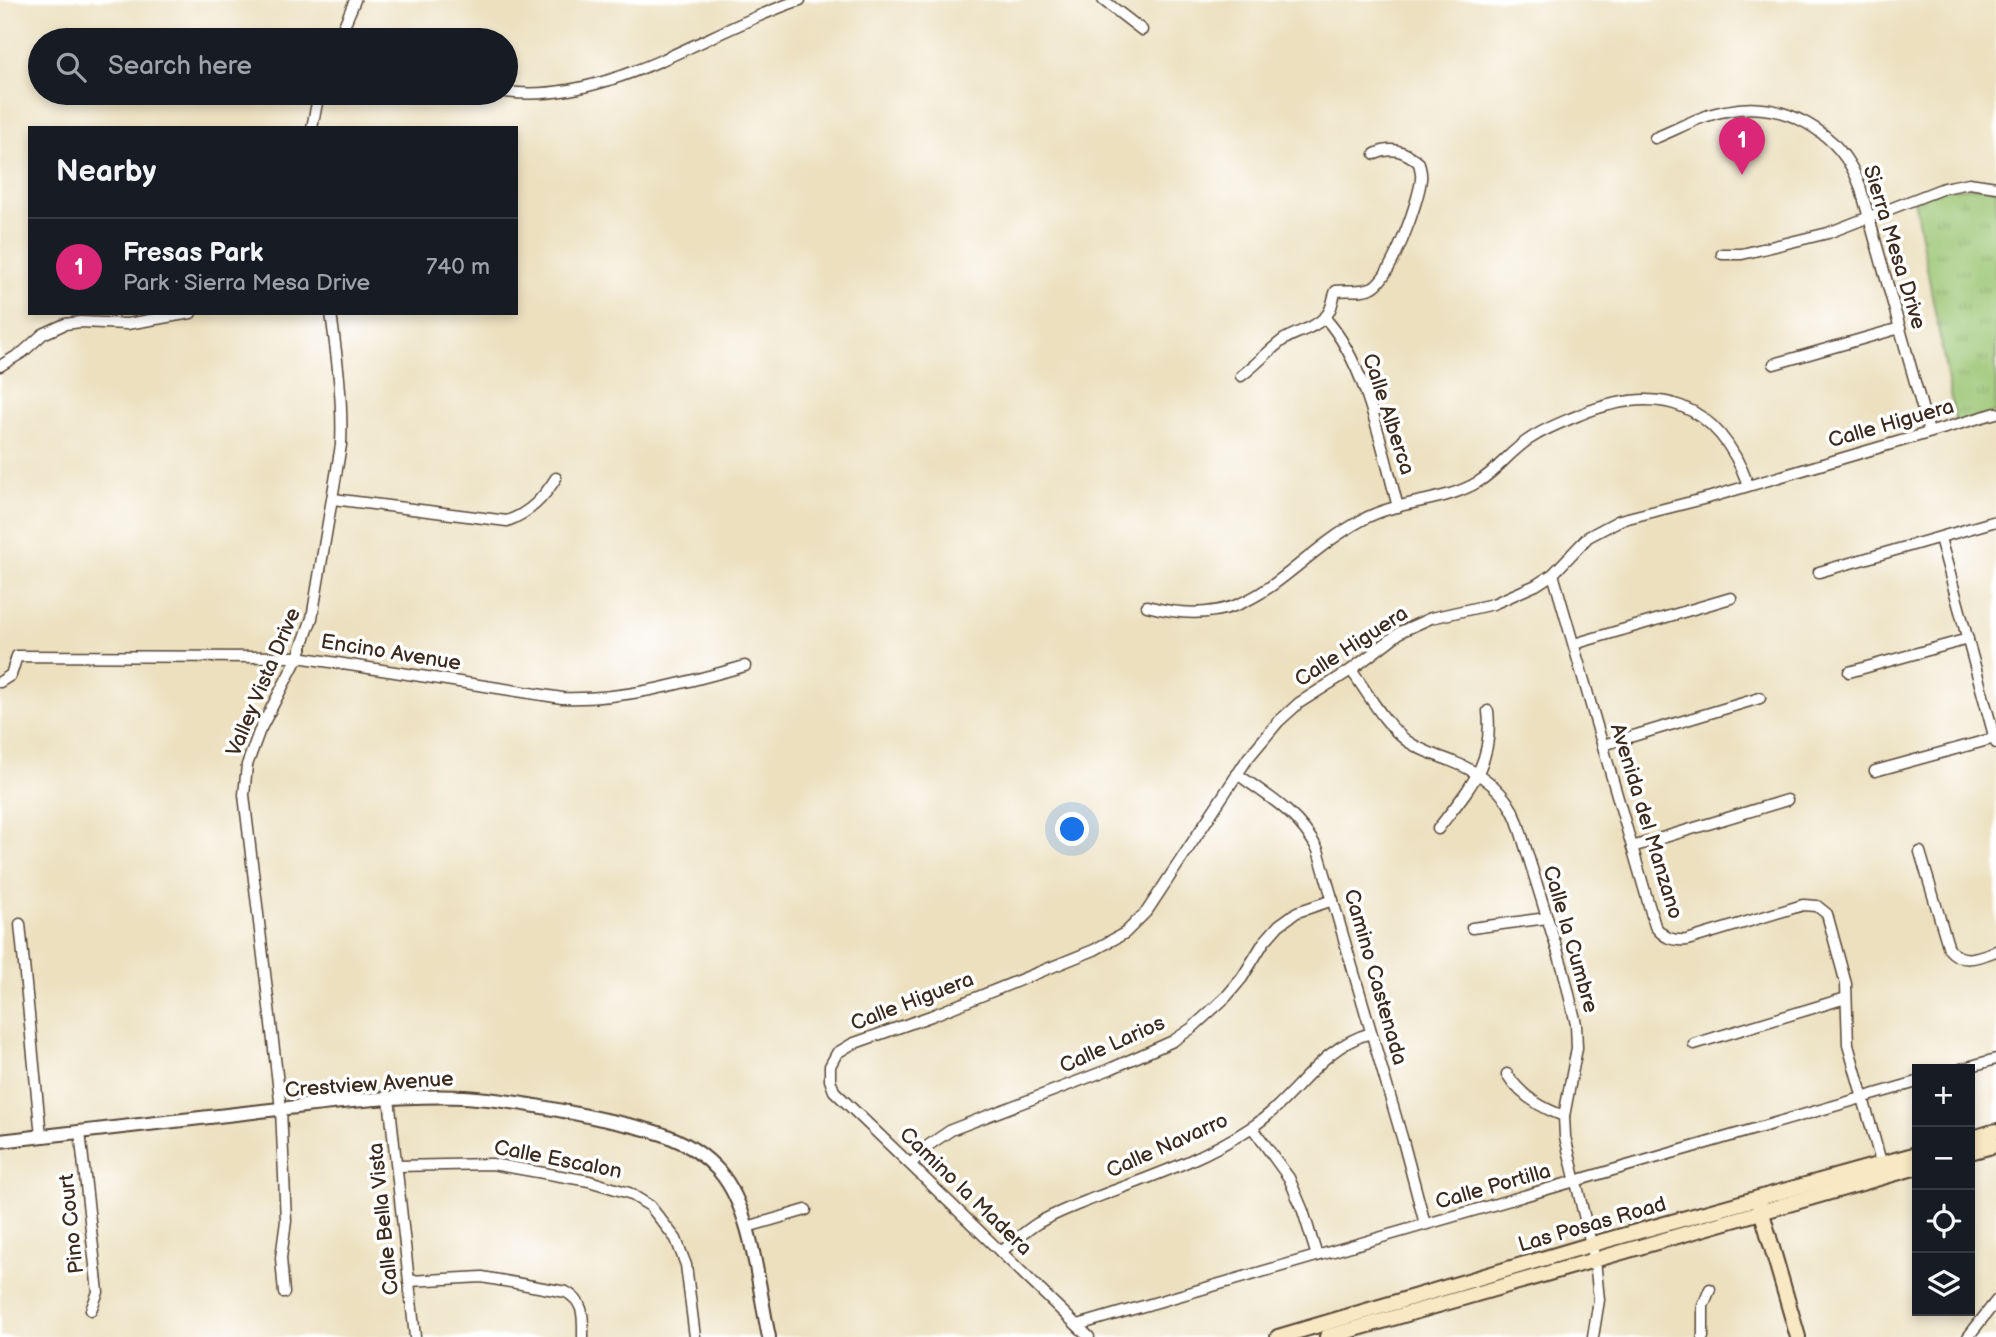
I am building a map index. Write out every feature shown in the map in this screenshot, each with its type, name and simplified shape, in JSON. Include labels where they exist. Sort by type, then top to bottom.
[{"type":"main road","points":[[1975,1137],[1996,1131]]},
{"type":"main road","points":[[1975,1151],[1996,1145]]},
{"type":"main road","name":"Las Posas Road","points":[[1327,1337],[1595,1260],[1760,1205],[1883,1170],[1912,1156]]},
{"type":"main road","name":"Las Posas Road","points":[[1883,1170],[1912,1167]]},
{"type":"main road","name":"Las Posas Road","points":[[1278,1337],[1593,1244],[1760,1205]]},
{"type":"main road","points":[[1760,1205],[1798,1337]]},
{"type":"street","points":[[343,28],[355,0]]},
{"type":"street","points":[[518,94],[573,90],[603,83],[765,12],[800,0]]},
{"type":"street","points":[[1103,0],[1142,30]]},
{"type":"street","points":[[312,126],[317,105]]},
{"type":"street","name":"Sierra Mesa Drive","points":[[1655,138],[1724,111],[1760,109],[1788,115],[1818,130],[1844,153],[1855,173],[1870,217],[1928,432]]},
{"type":"street","points":[[1241,376],[1282,341],[1325,318],[1332,307],[1336,291],[1368,289],[1379,282],[1393,263],[1422,175],[1419,163],[1394,149],[1375,154]]},
{"type":"street","points":[[1722,254],[1742,254],[1828,233],[1914,199],[1963,184],[1996,187]]},
{"type":"street","points":[[0,366],[23,352],[43,334],[65,324],[135,324],[181,315]]},
{"type":"street","name":"Valley Vista Drive","points":[[284,1293],[281,1258],[286,1221],[281,1108],[244,795],[247,765],[259,732],[298,657],[317,602],[341,445],[342,405],[331,315]]},
{"type":"street","name":"Calle Alberca","points":[[1325,318],[1345,345],[1359,376],[1398,507]]},
{"type":"street","points":[[1774,364],[1900,328]]},
{"type":"street","points":[[1147,606],[1193,614],[1219,611],[1242,603],[1264,591],[1337,536],[1363,520],[1467,487],[1487,476],[1520,445],[1542,431],[1595,409],[1630,400],[1675,404],[1705,419],[1728,443],[1740,463],[1748,485]]},
{"type":"street","name":"Calle Higuera","points":[[830,1066],[837,1054],[852,1044],[931,1016],[1094,950],[1125,933],[1147,911],[1258,744],[1289,711],[1387,641],[1416,624],[1446,614],[1493,604],[1536,585],[1553,574],[1588,537],[1609,525],[1996,413]]},
{"type":"street","points":[[333,499],[507,521],[527,511],[556,478]]},
{"type":"street","points":[[1819,572],[1996,521]]},
{"type":"street","points":[[1875,771],[1995,741],[1940,538]]},
{"type":"street","name":"Avenida del Manzano","points":[[1553,574],[1653,921],[1661,934],[1671,940],[1687,940],[1803,905],[1822,909],[1830,920],[1844,973],[1847,1045],[1883,1170]]},
{"type":"street","points":[[1574,644],[1731,598]]},
{"type":"street","points":[[1849,672],[1968,639]]},
{"type":"street","name":"Encino Avenue","points":[[0,682],[11,675],[17,656],[298,657],[573,699],[596,699],[641,693],[745,666]]},
{"type":"street","name":"Calle la Cumbre","points":[[1350,670],[1387,720],[1408,742],[1477,774],[1500,792],[1514,813],[1548,918],[1572,1004],[1577,1037],[1564,1116],[1565,1138],[1593,1244],[1599,1300],[1593,1337]]},
{"type":"street","points":[[1602,745],[1760,698]]},
{"type":"street","points":[[1438,829],[1477,774],[1487,752],[1488,711]]},
{"type":"street","name":"Camino Castenada","points":[[1237,774],[1277,800],[1304,828],[1321,860],[1425,1224]]},
{"type":"street","points":[[1632,847],[1787,800]]},
{"type":"street","points":[[1920,852],[1949,949],[1953,954],[1965,959],[1996,951]]},
{"type":"street","name":"Calle Larios","points":[[911,1164],[936,1139],[951,1130],[1110,1069],[1173,1041],[1201,1021],[1226,997],[1279,925],[1297,912],[1333,900]]},
{"type":"street","points":[[1472,929],[1548,918]]},
{"type":"street","points":[[19,924],[41,1136]]},
{"type":"street","points":[[1694,1044],[1846,998]]},
{"type":"street","name":"Calle Navarro","points":[[1001,1252],[1039,1222],[1174,1168],[1222,1145],[1252,1127],[1276,1108],[1335,1049],[1371,1032]]},
{"type":"street","points":[[1975,1065],[1996,1059]]},
{"type":"street","name":"Camino la Madera","points":[[830,1066],[830,1080],[834,1091],[1089,1337]]},
{"type":"street","points":[[1507,1074],[1513,1084],[1535,1103],[1564,1116]]},
{"type":"street","name":"Calle Portilla","points":[[1078,1325],[1912,1084]]},
{"type":"street","name":"Crestview Avenue","points":[[0,1141],[389,1098],[450,1097],[516,1102],[640,1127],[668,1135],[693,1148],[719,1171],[734,1194],[747,1227],[769,1337]]},
{"type":"street","name":"Calle Bella Vista","points":[[389,1098],[415,1337]]},
{"type":"street","points":[[1252,1127],[1289,1178],[1317,1256]]},
{"type":"street","name":"Pino Court","points":[[80,1132],[98,1292],[91,1310]]},
{"type":"street","name":"Calle Escalon","points":[[397,1166],[492,1164],[589,1181],[629,1193],[650,1206],[676,1239],[686,1265],[695,1337]]},
{"type":"street","points":[[747,1227],[806,1210]]},
{"type":"street","points":[[409,1281],[482,1277],[566,1292],[573,1296],[582,1308],[583,1337]]},
{"type":"street","points":[[1703,1337],[1703,1307],[1710,1289]]},
{"type":"street","points":[[1968,1337],[1996,1301]]},
{"type":"green space","points":[[1996,187],[1996,413],[1956,424],[1914,199],[1944,188]]},
{"type":"place","name":"Fresas Park","points":[[1742,175]]}]
